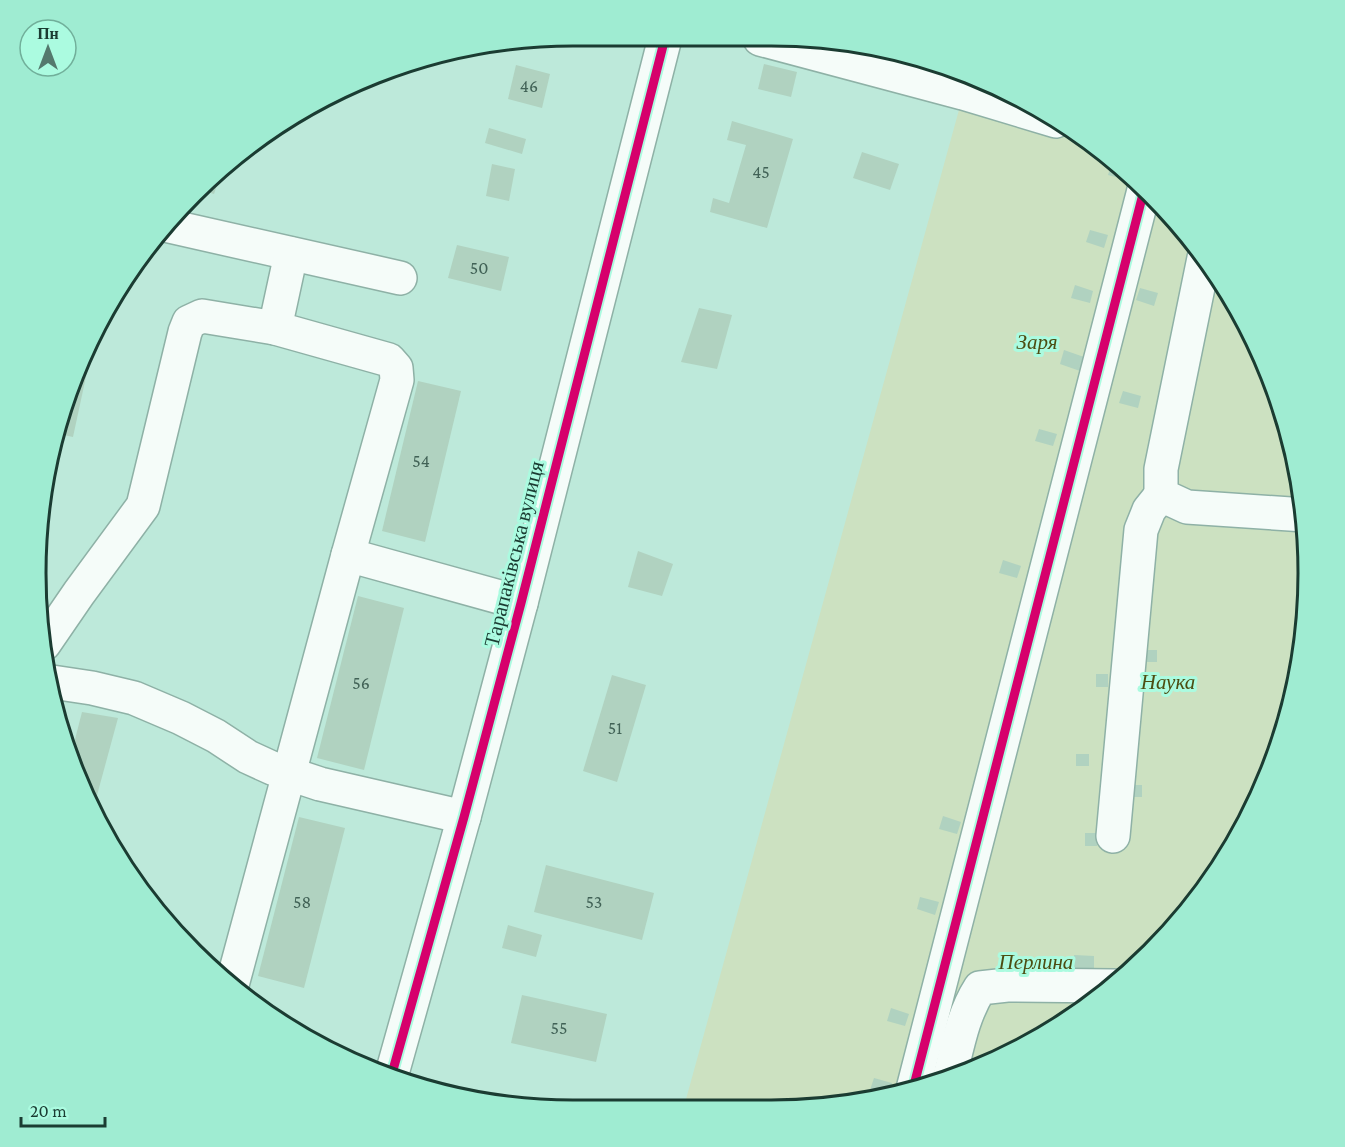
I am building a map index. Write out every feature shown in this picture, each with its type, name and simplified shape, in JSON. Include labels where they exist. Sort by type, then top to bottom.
[{"type":"street","name":"Тарапаківська вулиця","points":[[393,1069],[521,603],[663,46]]},
{"type":"street","points":[[791,47],[1025,112]]},
{"type":"street","points":[[915,1081],[1142,199]]},
{"type":"street","points":[[176,228],[400,278]]},
{"type":"street","points":[[275,327],[291,254]]},
{"type":"street","points":[[1113,836],[1141,530],[1149,510],[1161,495],[1161,469],[1202,269]]},
{"type":"street","points":[[50,635],[143,506],[184,332],[189,322],[202,316],[275,327],[389,360],[396,368],[397,380],[234,977]]},
{"type":"street","points":[[1161,495],[1187,507],[1295,514]]},
{"type":"street","points":[[348,555],[521,603]]},
{"type":"street","points":[[58,683],[134,698],[216,736],[248,757],[272,768],[320,784],[464,817]]},
{"type":"street","points":[[952,1069],[965,1018],[980,988],[1006,985],[1100,986]]},
{"type":"green space","name":"Заря","points":[[962,99],[1048,125],[1092,155],[1119,177],[1168,226],[1190,253],[1228,310],[1244,340],[1271,404],[1281,437],[1294,505],[1298,574],[1294,642],[1281,710],[1271,743],[1244,807],[1228,837],[1190,894],[1168,921],[1119,970],[1064,1012],[1035,1030],[1005,1046],[941,1073],[874,1090],[806,1099],[686,1100]]},
{"type":"building","points":[[764,64],[797,72],[791,97],[758,89]]},
{"type":"building","points":[[516,65],[550,74],[542,108],[508,99]]},
{"type":"building","points":[[732,121],[793,139],[767,228],[710,212],[713,198],[729,203],[746,145],[727,140]]},
{"type":"building","points":[[489,128],[526,139],[522,154],[485,143]]},
{"type":"building","points":[[862,152],[899,164],[890,190],[853,178]]},
{"type":"building","points":[[492,164],[515,169],[509,201],[486,196]]},
{"type":"building","points":[[1110,169],[1120,178],[1108,175]]},
{"type":"building","points":[[1090,230],[1108,235],[1104,248],[1086,242]]},
{"type":"building","points":[[457,245],[509,257],[501,291],[448,278]]},
{"type":"building","points":[[1075,285],[1093,291],[1090,303],[1071,298]]},
{"type":"building","points":[[1140,288],[1158,293],[1154,306],[1136,300]]},
{"type":"building","points":[[699,308],[732,315],[717,369],[681,362]]},
{"type":"building","points":[[1064,350],[1084,357],[1080,371],[1060,364]]},
{"type":"building","points":[[87,372],[73,437],[65,435]]},
{"type":"building","points":[[418,381],[461,391],[425,542],[382,531]]},
{"type":"building","points":[[1123,391],[1141,396],[1138,408],[1119,403]]},
{"type":"building","points":[[1039,429],[1057,434],[1053,446],[1035,441]]},
{"type":"building","points":[[638,551],[673,564],[662,596],[628,587]]},
{"type":"building","points":[[1003,560],[1021,566],[1017,578],[999,573]]},
{"type":"building","points":[[358,596],[404,608],[364,770],[317,758]]},
{"type":"building","points":[[1145,650],[1157,650],[1157,662],[1145,662]]},
{"type":"building","points":[[1096,674],[1108,674],[1108,687],[1096,687]]},
{"type":"building","points":[[612,675],[646,685],[617,782],[583,771]]},
{"type":"building","points":[[82,712],[118,718],[97,797],[87,775],[74,743]]},
{"type":"building","points":[[1076,754],[1089,754],[1089,766],[1076,766]]},
{"type":"building","points":[[1130,785],[1142,785],[1142,797],[1130,797]]},
{"type":"building","points":[[943,816],[961,822],[957,834],[939,829]]},
{"type":"building","points":[[299,817],[345,828],[304,988],[258,976]]},
{"type":"building","points":[[1085,833],[1097,833],[1097,846],[1085,846]]},
{"type":"building","points":[[546,865],[654,893],[642,940],[534,912]]},
{"type":"building","points":[[920,897],[939,902],[935,915],[917,909]]},
{"type":"building","points":[[508,925],[542,935],[536,957],[502,948]]},
{"type":"building","points":[[1074,955],[1094,956],[1094,968],[1074,968]]},
{"type":"building","points":[[522,995],[607,1014],[596,1062],[511,1043]]},
{"type":"building","points":[[891,1008],[909,1014],[905,1026],[887,1021]]},
{"type":"building","points":[[874,1078],[892,1083],[891,1087],[870,1090]]},
{"type":"cycle path","points":[[393,1069],[521,603],[663,46]]},
{"type":"cycle path","points":[[915,1081],[1142,199]]},
{"type":"park label","name":"Наука","points":[[1168,682]]},
{"type":"park label","name":"Перлина","points":[[1036,962]]}]
